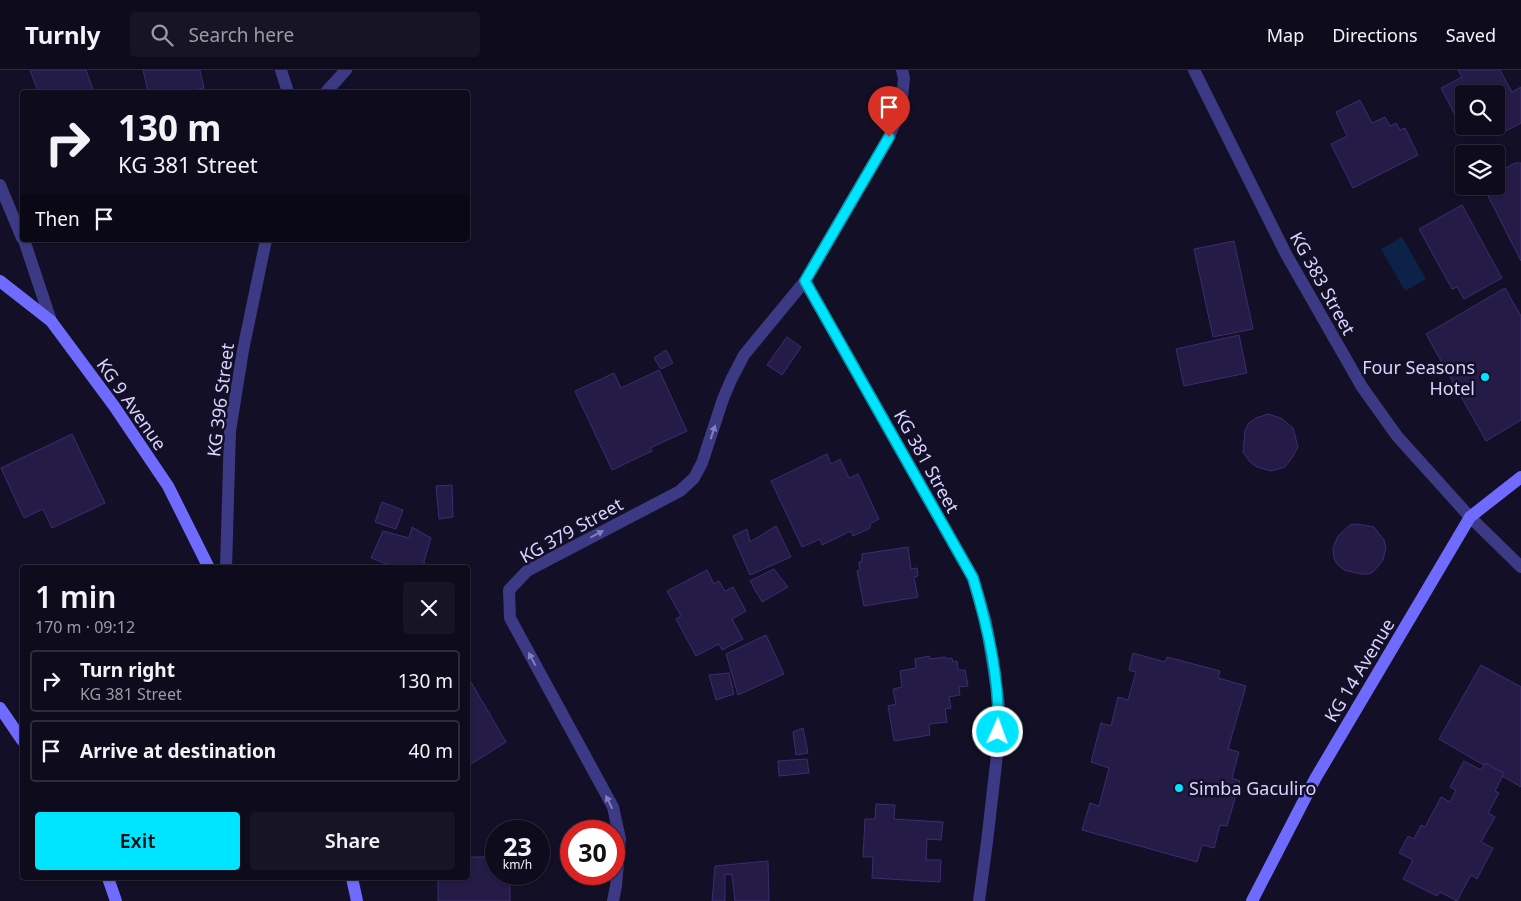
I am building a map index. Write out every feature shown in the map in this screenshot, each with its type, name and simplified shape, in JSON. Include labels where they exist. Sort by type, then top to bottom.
[{"type":"main road","name":"KG 9 Avenue","points":[[0,281],[51,321],[114,406],[168,486],[208,565]]},
{"type":"main road","name":"KG 14 Avenue","points":[[1252,901],[1314,779],[1470,517],[1521,477]]},
{"type":"main road","points":[[0,708],[20,737]]},
{"type":"main road","points":[[109,880],[116,901]]},
{"type":"main road","points":[[352,880],[357,901]]},
{"type":"street","points":[[281,70],[287,90]]},
{"type":"street","points":[[328,90],[346,70]]},
{"type":"street","points":[[805,281],[889,137],[901,108],[904,78],[902,70]]},
{"type":"street","name":"KG 383 Street","points":[[1194,70],[1286,254],[1362,387],[1397,436],[1470,517],[1521,567]]},
{"type":"street","points":[[0,185],[20,232]]},
{"type":"street","points":[[24,242],[51,321]]},
{"type":"street","name":"KG 396 Street","points":[[226,565],[230,431],[243,350],[266,242]]},
{"type":"street","name":"KG 379 Street","points":[[613,901],[620,839],[613,808],[510,618],[509,590],[527,571],[680,491],[694,478],[702,464],[731,380],[744,355],[805,281]]},
{"type":"street","name":"KG 381 Street","points":[[805,281],[973,578],[986,622],[999,704],[997,755],[979,901]]},
{"type":"water","points":[[1402,237],[1426,279],[1405,291],[1381,249]]},
{"type":"building","points":[[30,70],[86,70],[93,90],[37,90]]},
{"type":"building","points":[[143,70],[200,70],[204,88],[194,90],[148,90]]},
{"type":"building","points":[[1458,70],[1500,70],[1512,92],[1521,87],[1521,123],[1505,131],[1505,85],[1455,85],[1455,115],[1441,88],[1462,77]]},
{"type":"building","points":[[1360,100],[1372,123],[1385,117],[1390,126],[1396,123],[1400,130],[1405,128],[1418,155],[1353,188],[1331,144],[1347,136],[1336,112]]},
{"type":"building","points":[[1515,163],[1521,163],[1521,261],[1488,195],[1505,195],[1505,168]]},
{"type":"building","points":[[1462,205],[1502,278],[1464,299],[1457,287],[1452,289],[1419,229]]},
{"type":"building","points":[[1234,241],[1253,329],[1213,337],[1194,249]]},
{"type":"building","name":"Four Seasons Hotel","points":[[1505,288],[1521,316],[1521,420],[1486,441],[1426,334]]},
{"type":"building","points":[[1239,335],[1247,373],[1184,386],[1176,349]]},
{"type":"building","points":[[787,337],[801,347],[782,375],[767,365]]},
{"type":"building","points":[[666,350],[673,363],[661,369],[654,358]]},
{"type":"building","points":[[659,370],[687,431],[650,448],[652,451],[612,470],[575,391],[614,373],[621,388]]},
{"type":"building","points":[[1268,414],[1281,418],[1293,428],[1298,447],[1285,467],[1271,471],[1257,467],[1250,462],[1243,452],[1245,430],[1249,423],[1256,418]]},
{"type":"building","points":[[72,434],[105,503],[52,528],[43,509],[24,518],[1,468]]},
{"type":"building","points":[[827,454],[831,464],[840,459],[849,478],[858,474],[879,519],[870,524],[870,528],[853,536],[851,531],[822,545],[820,539],[802,547],[771,481]]},
{"type":"building","points":[[452,485],[453,517],[439,519],[436,486]]},
{"type":"building","points":[[382,502],[403,510],[396,529],[375,522]]},
{"type":"building","points":[[1357,524],[1374,527],[1384,540],[1386,548],[1383,560],[1369,574],[1344,570],[1337,564],[1334,558],[1333,548],[1338,536],[1350,525]]},
{"type":"building","points":[[776,526],[791,557],[750,575],[733,536],[747,529],[750,542]]},
{"type":"building","points":[[412,527],[431,538],[425,565],[389,565],[371,558],[383,531],[409,538]]},
{"type":"building","points":[[908,547],[911,569],[917,568],[918,576],[914,577],[918,597],[864,606],[857,571],[860,570],[859,562],[862,561],[862,554]]},
{"type":"building","points":[[774,569],[788,587],[762,602],[750,581]]},
{"type":"building","points":[[707,570],[714,584],[719,581],[725,591],[733,587],[746,611],[732,619],[743,639],[722,650],[719,644],[696,656],[676,619],[681,616],[667,591]]},
{"type":"building","points":[[766,635],[784,674],[738,695],[726,654]]},
{"type":"building","points":[[1133,653],[1165,662],[1167,657],[1220,671],[1218,678],[1246,686],[1228,749],[1239,752],[1232,778],[1240,781],[1227,826],[1220,825],[1214,848],[1202,845],[1197,862],[1082,830],[1090,803],[1099,806],[1109,768],[1091,762],[1101,723],[1111,726],[1118,697],[1128,700],[1136,672],[1129,670]]},
{"type":"building","points":[[929,656],[930,659],[945,657],[946,659],[952,658],[953,662],[957,661],[958,670],[965,670],[968,686],[959,687],[960,695],[949,697],[951,708],[945,709],[947,722],[929,724],[930,735],[894,741],[888,706],[896,704],[893,689],[902,687],[900,671],[916,668],[915,659]]},
{"type":"building","points":[[1481,665],[1521,687],[1521,787],[1439,739]]},
{"type":"building","points":[[729,673],[734,694],[716,700],[709,675]]},
{"type":"building","points":[[470,680],[506,742],[470,765]]},
{"type":"building","points":[[803,728],[808,753],[796,755],[793,732]]},
{"type":"building","points":[[807,759],[809,773],[779,776],[778,761]]},
{"type":"building","points":[[1464,761],[1481,770],[1485,763],[1504,773],[1495,791],[1499,793],[1488,813],[1495,817],[1481,842],[1493,848],[1477,879],[1471,875],[1457,901],[1440,892],[1437,896],[1403,879],[1413,860],[1399,853],[1408,836],[1414,839],[1421,825],[1425,827],[1441,797],[1450,802],[1456,790],[1450,787]]},
{"type":"building","points":[[876,804],[895,805],[894,819],[943,822],[941,840],[927,839],[926,860],[941,860],[940,882],[872,878],[873,857],[863,857],[865,819],[875,819]]},
{"type":"building","points":[[470,857],[485,857],[485,885],[510,885],[510,901],[438,901],[438,880],[470,880]]},
{"type":"building","points":[[768,861],[769,901],[735,901],[732,875],[725,874],[725,901],[712,901],[715,866]]},
{"type":"place","name":"Four Seasons Hotel","points":[[1485,377]]},
{"type":"place","name":"Simba Gaculiro","points":[[1179,788]]},
{"type":"route","points":[[889,137],[805,281],[973,578],[986,622],[999,704],[998,732]]}]
